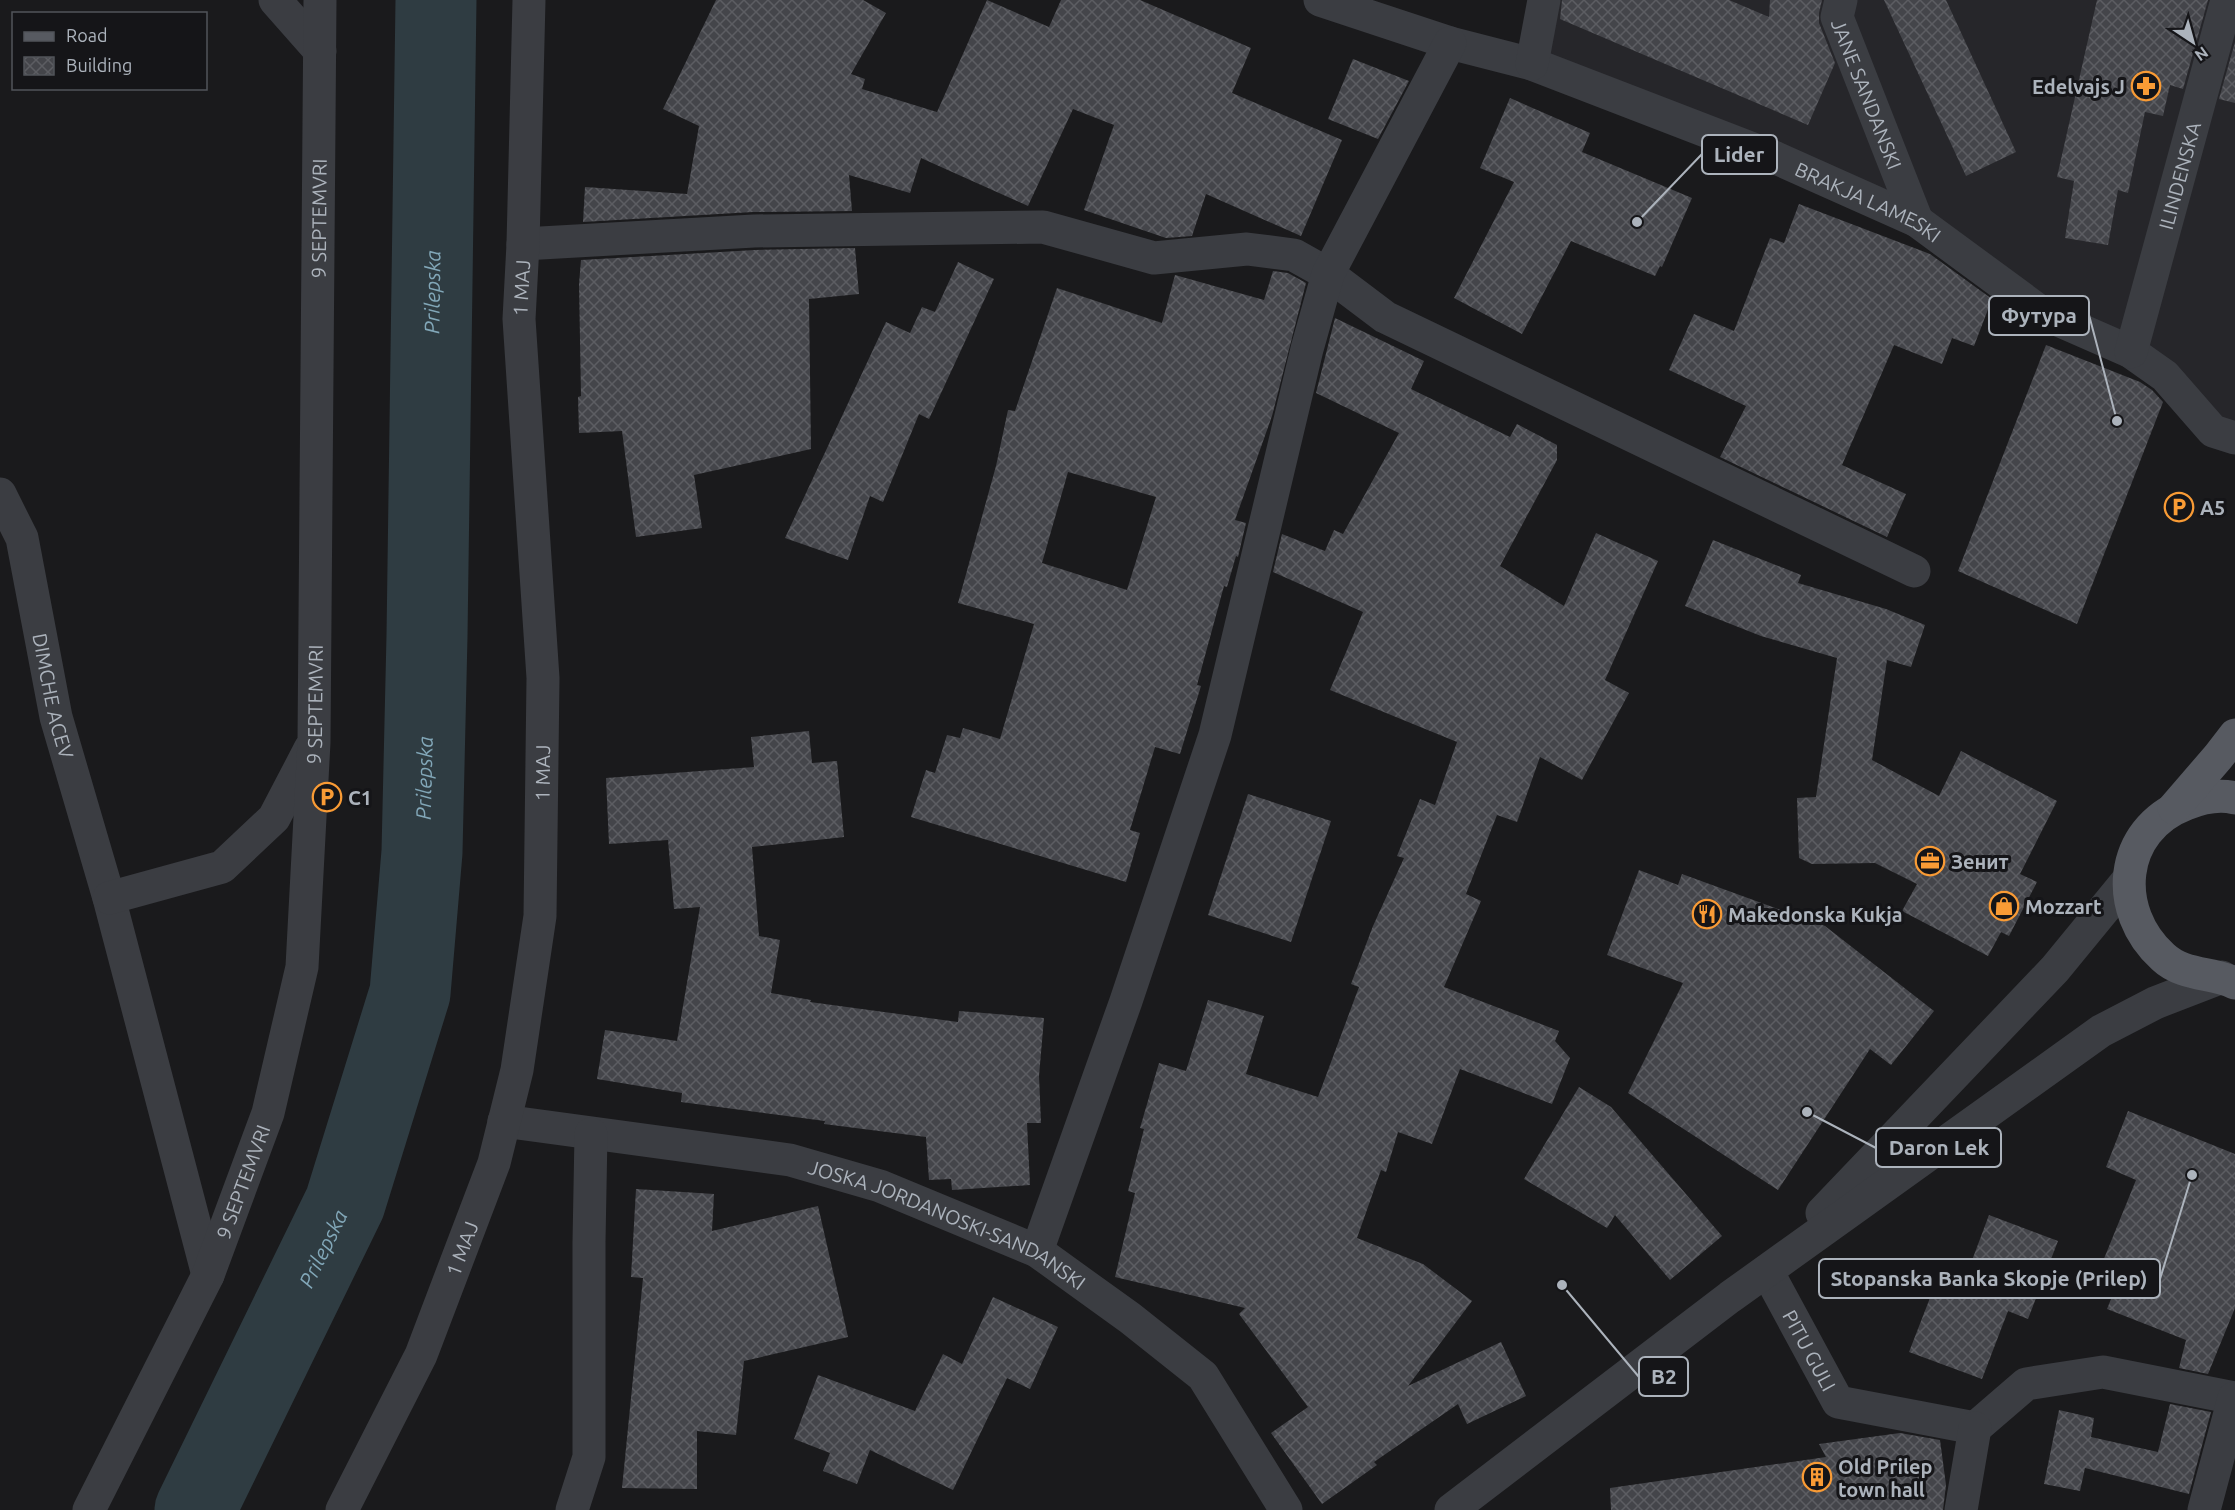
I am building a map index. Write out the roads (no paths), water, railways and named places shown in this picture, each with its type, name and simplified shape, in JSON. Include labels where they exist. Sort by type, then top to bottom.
[{"type":"main road","points":[[2231,978],[2192,973],[2165,959],[2144,938],[2131,910],[2128,880],[2135,852],[2151,828],[2173,809],[2235,735]]},
{"type":"main road","points":[[2173,809],[2200,798],[2235,798]]},
{"type":"street","points":[[275,0],[320,51]]},
{"type":"street","name":"9 SEPTEMVRI","points":[[89,1510],[208,1275],[267,1113],[302,967],[314,742],[320,0]]},
{"type":"street","name":"1 MAJ","points":[[342,1510],[421,1355],[494,1163],[517,1070],[540,916],[543,678],[519,319],[524,244],[529,0]]},
{"type":"street","name":"BRAKJA LAMESKI","points":[[1320,0],[1450,44],[1532,64],[1776,158],[1917,221],[2042,314],[2131,352],[2164,376],[2213,431],[2235,438]]},
{"type":"street","points":[[1532,64],[1544,0]]},
{"type":"street","name":"JANE SANDANSKI","points":[[1841,0],[1837,17],[1917,221]]},
{"type":"street","name":"ILINDENSKA","points":[[2131,352],[2227,0]]},
{"type":"street","points":[[1037,1251],[1122,1012],[1215,735],[1307,349],[1328,274],[1450,44]]},
{"type":"street","points":[[524,244],[754,231],[1043,227],[1154,258],[1247,249],[1294,255],[1328,274],[1385,317],[1914,571]]},
{"type":"street","name":"DIMCHE ACEV","points":[[0,494],[22,538],[56,717],[109,898],[208,1275]]},
{"type":"street","points":[[109,898],[222,867],[274,818],[314,742]]},
{"type":"street","points":[[1767,1271],[2055,969],[2128,880]]},
{"type":"street","points":[[1451,1510],[1570,1421],[1639,1365],[2101,1031],[2155,1003],[2231,978]]},
{"type":"street","name":"JOSKA JORDANOSKI-SANDANSKI","points":[[504,1121],[790,1160],[880,1186],[1037,1251],[1130,1318],[1203,1376],[1286,1510]]},
{"type":"street","points":[[572,1510],[589,1457],[591,1134]]},
{"type":"street","name":"PITU GULI","points":[[1767,1271],[1838,1402],[1975,1428]]},
{"type":"street","points":[[1961,1510],[1975,1428],[2026,1384],[2103,1372],[2234,1398],[2204,1510]]},
{"type":"waterway","name":"Prilepska","points":[[195,1510],[345,1203],[410,993],[422,852],[436,0]]},
{"type":"place","name":"Edelvajs J","points":[[2146,86]]},
{"type":"place","name":"Lider","points":[[1637,222]]},
{"type":"place","name":"Футура","points":[[2117,421]]},
{"type":"place","name":"A5","points":[[2179,507]]},
{"type":"place","name":"C1","points":[[327,797]]},
{"type":"place","name":"Зенит","points":[[1930,861]]},
{"type":"place","name":"Mozzart","points":[[2004,906]]},
{"type":"place","name":"Makedonska Kukja","points":[[1707,914]]},
{"type":"place","name":"Daron Lek","points":[[1807,1112]]},
{"type":"place","name":"Stopanska Banka Skopje (Prilep)","points":[[2192,1175]]},
{"type":"place","name":"B2","points":[[1562,1285]]},
{"type":"place","name":"Old Prilep town hall","points":[[1817,1477]]}]
